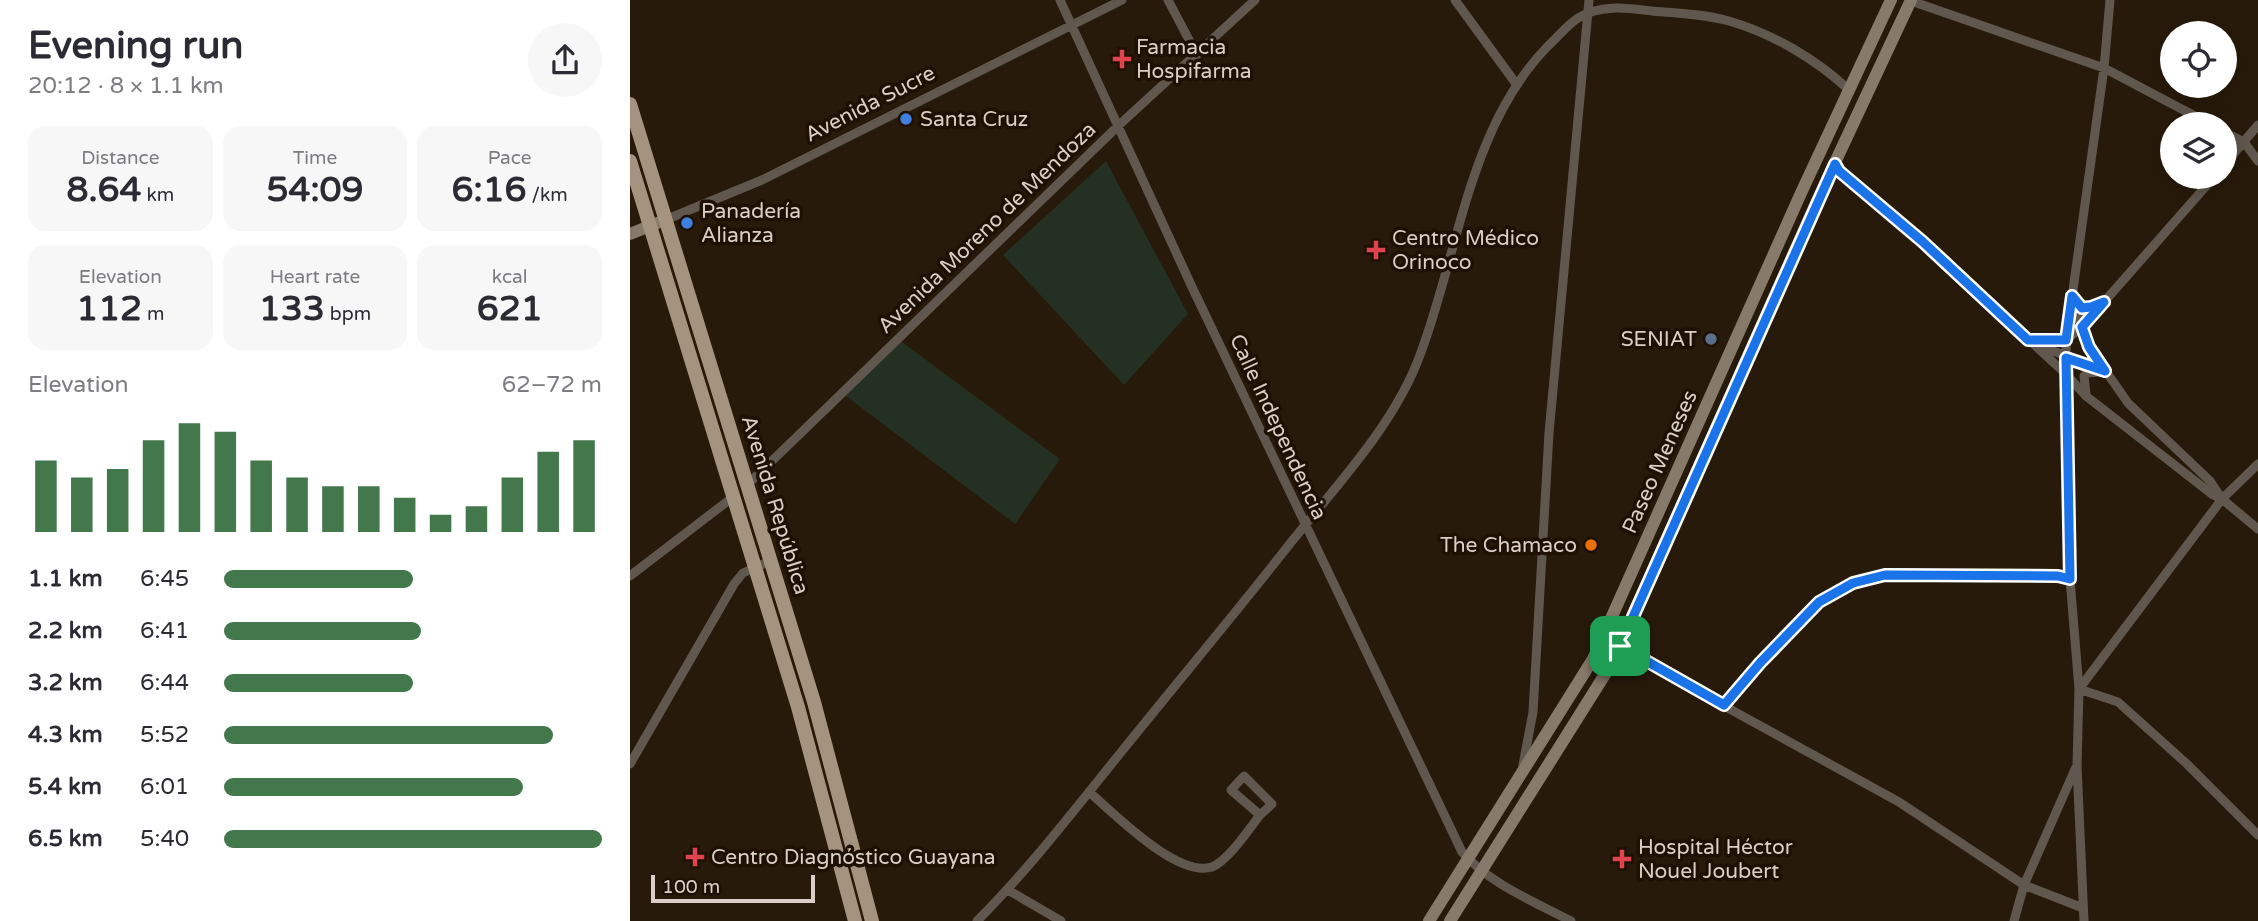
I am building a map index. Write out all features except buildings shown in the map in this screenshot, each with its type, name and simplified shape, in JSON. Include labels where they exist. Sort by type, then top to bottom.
[{"type":"main road","name":"Avenida República","points":[[630,104],[831,762],[872,921]]},
{"type":"main road","name":"Avenida República","points":[[630,161],[816,766],[855,921]]},
{"type":"street","name":"Calle Independencia","points":[[1060,0],[1438,804],[1462,852],[1474,865]]},
{"type":"street","name":"Avenida Sucre","points":[[630,234],[762,180],[1122,0]]},
{"type":"street","points":[[1168,0],[1197,55]]},
{"type":"street","name":"Avenida Moreno de Mendoza","points":[[747,485],[1118,126],[1255,0]]},
{"type":"street","points":[[1455,0],[1517,85]]},
{"type":"street","points":[[1522,774],[1533,712],[1549,433],[1589,0]]},
{"type":"street","name":"Paseo Meneses","points":[[1450,921],[1474,865],[1522,774],[1578,685],[1604,636],[1795,206],[1891,0]]},
{"type":"street","points":[[1912,0],[2104,68],[2187,112]]},
{"type":"street","name":"Paseo Meneses","points":[[1429,921],[1474,865],[1594,695],[1620,646],[1835,164],[1912,0]]},
{"type":"street","points":[[2084,921],[2077,766],[2079,689],[2070,579],[2066,340],[2104,68],[2110,0]]},
{"type":"street","points":[[977,921],[1008,890],[1089,792],[1378,433],[1404,391],[1420,356],[1486,146],[1501,111],[1533,62],[1576,19],[1606,8],[1631,8],[1727,21],[1763,33],[1803,55],[1829,71],[1849,90]]},
{"type":"street","points":[[2237,150],[2258,125]]},
{"type":"street","points":[[2237,138],[2244,142],[2258,161]]},
{"type":"street","points":[[1835,164],[1839,171],[1923,242],[2066,374],[2086,396],[2258,529]]},
{"type":"street","points":[[2028,340],[2066,340],[2082,327],[2203,189]]},
{"type":"street","points":[[2072,296],[2082,308],[2104,302]]},
{"type":"street","points":[[2072,296],[2089,347],[2105,371],[2129,403],[2210,481],[2222,499]]},
{"type":"street","points":[[2028,340],[2066,358],[2105,371]]},
{"type":"street","points":[[2086,396],[2084,376],[2087,373],[2105,371]]},
{"type":"street","points":[[2079,689],[2222,499],[2258,464]]},
{"type":"street","points":[[630,576],[733,497]]},
{"type":"street","points":[[630,764],[734,584],[744,573],[770,561]]},
{"type":"street","points":[[1724,705],[1819,602],[1853,583],[1885,575],[2058,576],[2070,579]]},
{"type":"street","points":[[1604,636],[1899,802],[2024,886],[2083,908]]},
{"type":"street","points":[[2079,689],[2118,702],[2187,764],[2258,835]]},
{"type":"street","points":[[2014,921],[2024,886],[2077,766]]},
{"type":"street","points":[[1089,792],[1165,855],[1200,869],[1214,866],[1228,854],[1272,804],[1244,776],[1231,790],[1260,815]]},
{"type":"street","points":[[1474,865],[1571,921]]},
{"type":"street","points":[[1008,890],[1061,921]]},
{"type":"green space","points":[[1106,161],[1188,314],[1124,385],[1003,255]]},
{"type":"green space","points":[[898,339],[1060,459],[1015,524],[842,393]]},
{"type":"place","name":"Farmacia Hospifarma","points":[[1122,59]]},
{"type":"place","name":"Santa Cruz","points":[[906,119]]},
{"type":"place","name":"Panadería Alianza","points":[[687,223]]},
{"type":"place","name":"Centro Médico Orinoco","points":[[1376,250]]},
{"type":"place","name":"SENIAT","points":[[1711,339]]},
{"type":"place","name":"The Chamaco","points":[[1591,545]]},
{"type":"place","name":"Centro Diagnóstico Guayana","points":[[695,857]]},
{"type":"place","name":"Hospital Héctor Nouel Joubert","points":[[1622,859]]},
{"type":"route","points":[[1835,164],[1839,171],[1923,242],[2028,340],[2066,340],[2072,296],[2082,308],[2104,302],[2082,327],[2089,347],[2105,371],[2066,358],[2070,579],[2058,576],[2000,578],[1885,575],[1853,583],[1819,602],[1724,705],[1620,646],[1835,164]]}]
